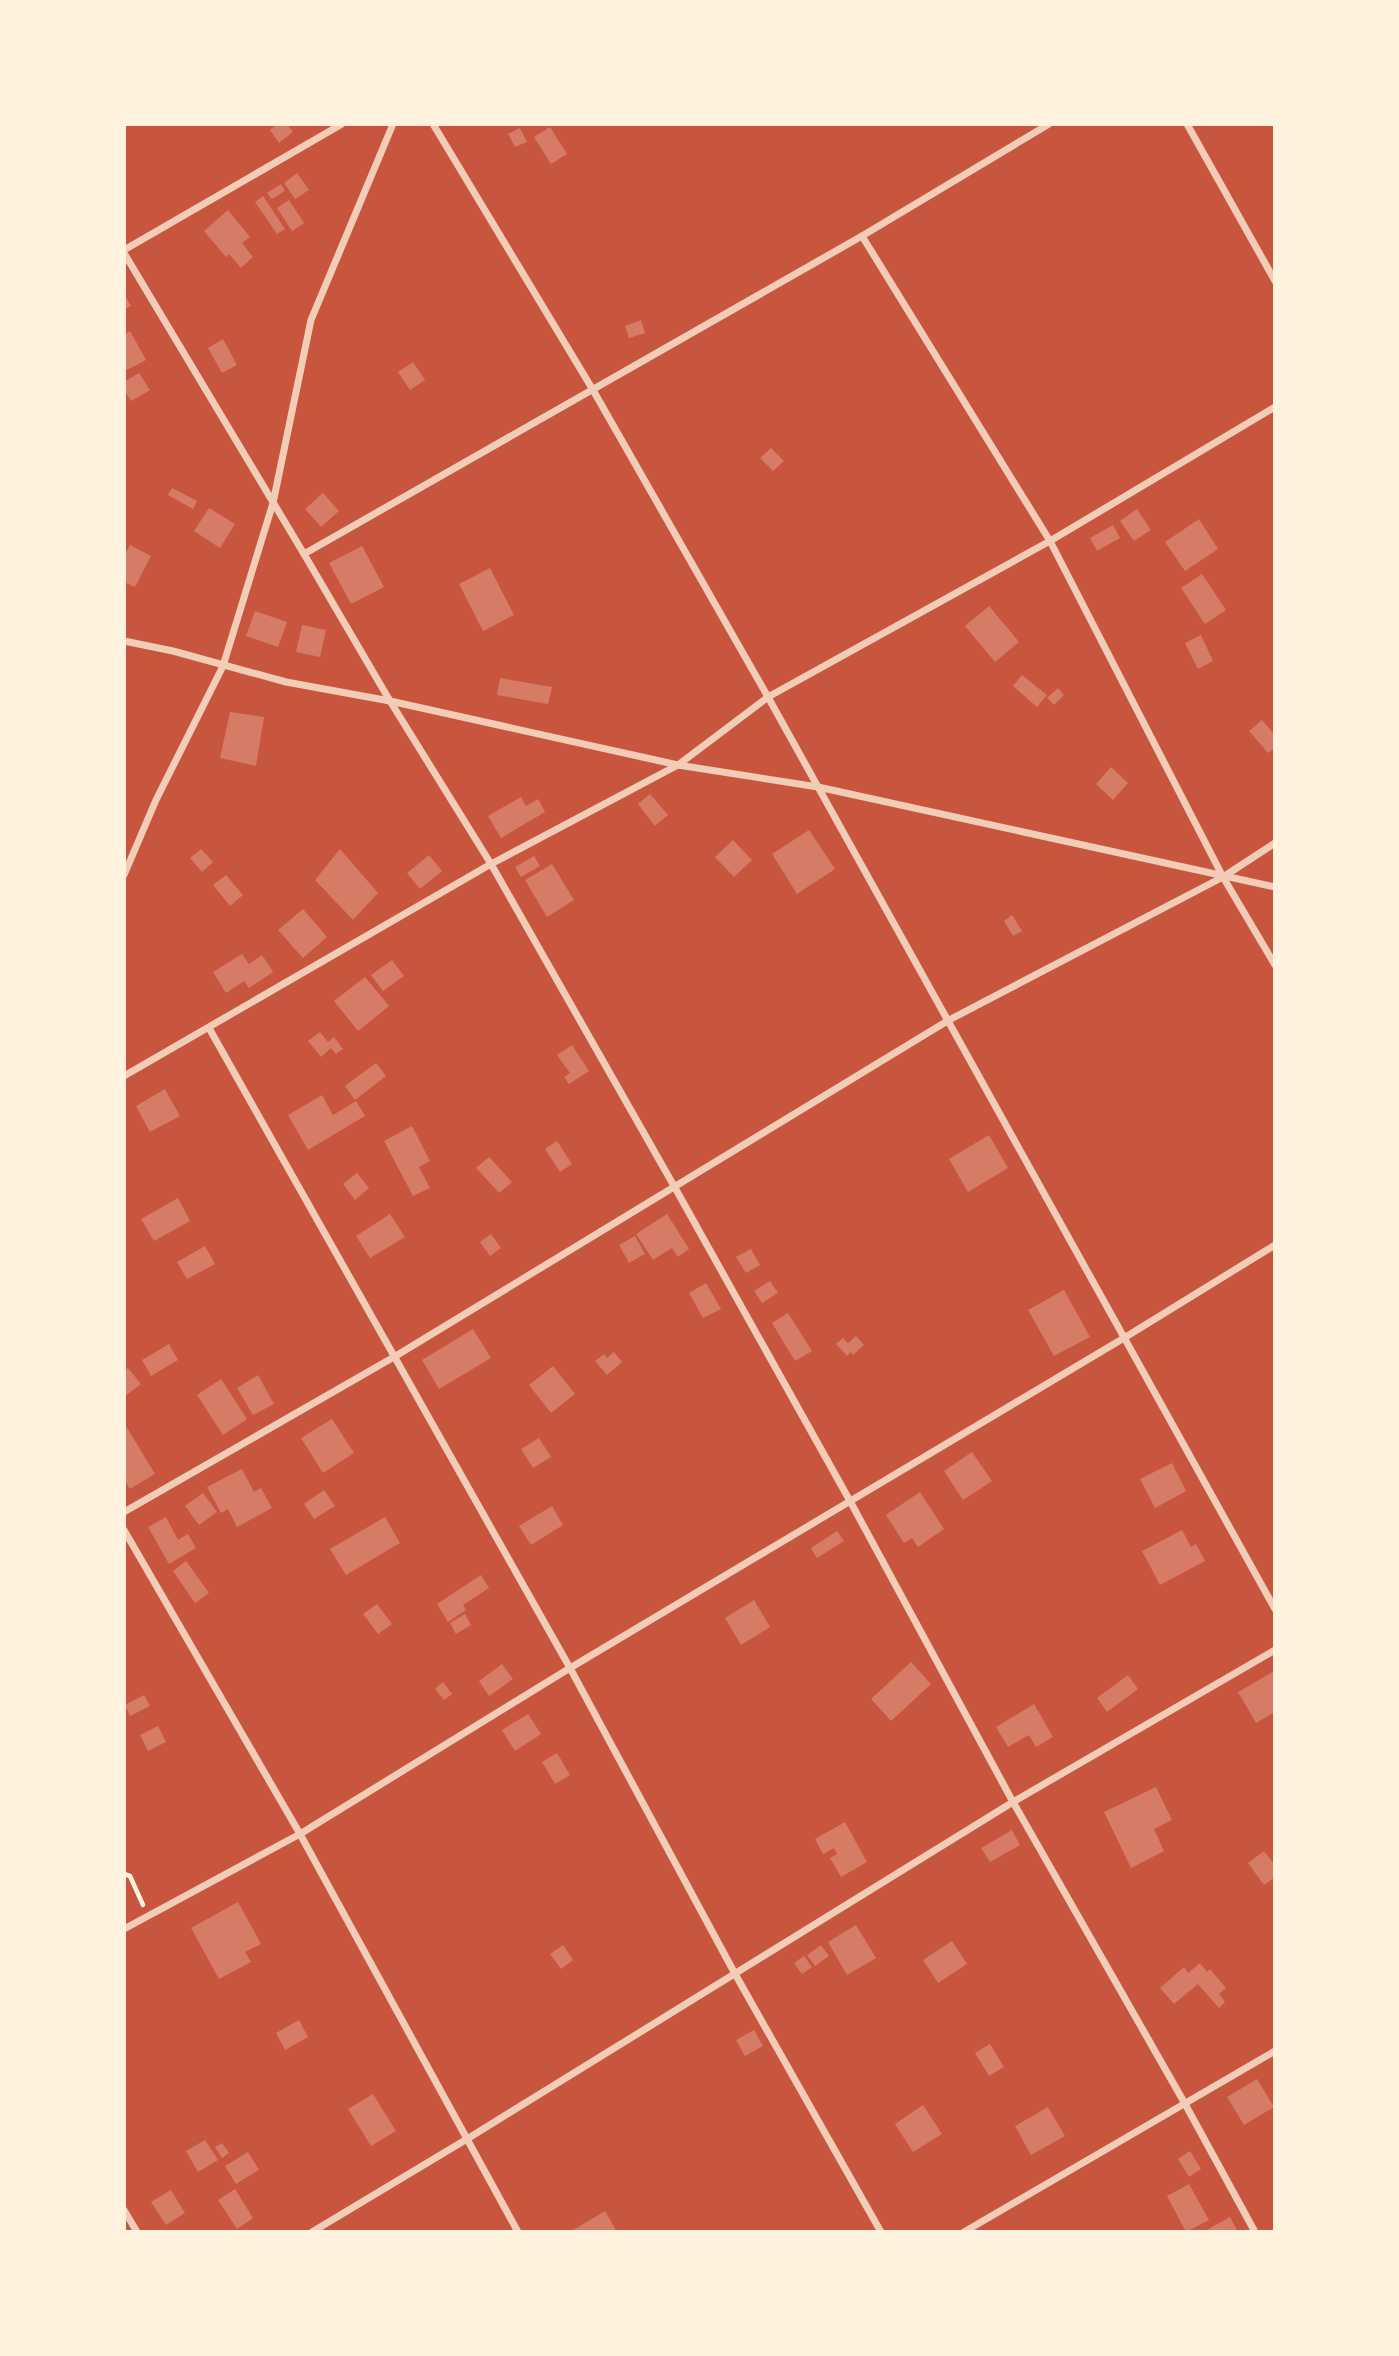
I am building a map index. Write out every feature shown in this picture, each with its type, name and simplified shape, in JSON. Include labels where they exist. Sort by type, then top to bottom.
[{"type":"street","points":[[342,124],[124,252],[390,701],[491,864],[674,1185],[1013,1802],[1255,2232]]},
{"type":"street","points":[[124,875],[156,800],[223,666],[273,503],[311,320],[393,124]]},
{"type":"street","points":[[433,124],[593,390],[768,697],[1275,1609]]},
{"type":"street","points":[[304,554],[862,236],[1049,124]]},
{"type":"street","points":[[1187,124],[1275,281]]},
{"type":"street","points":[[862,236],[1050,541],[1223,877],[1275,965]]},
{"type":"street","points":[[124,1076],[491,864],[678,765],[768,697],[1050,541],[1275,407]]},
{"type":"street","points":[[124,641],[173,651],[286,682],[390,701],[678,765],[818,787],[1275,887]]},
{"type":"street","points":[[124,1513],[394,1357],[949,1020],[1223,877],[1275,844]]},
{"type":"street","points":[[209,1028],[570,1668],[734,1972],[881,2232]]},
{"type":"street","points":[[124,1929],[300,1834],[570,1668],[1275,1245]]},
{"type":"street","points":[[124,1530],[300,1834],[518,2232]]},
{"type":"street","points":[[312,2232],[1013,1802],[1275,1650]]},
{"type":"street","points":[[964,2232],[1275,2050]]},
{"type":"street","points":[[124,2210],[137,2232]]},
{"type":"path","points":[[124,1874],[130,1876],[148,1916]]},
{"type":"building","points":[[277,124],[287,124],[293,132],[279,143],[270,130]]},
{"type":"building","points":[[550,127],[567,154],[551,164],[534,137]]},
{"type":"building","points":[[520,128],[527,142],[515,147],[508,134]]},
{"type":"building","points":[[297,173],[309,190],[295,199],[284,183]]},
{"type":"building","points":[[281,184],[285,191],[272,199],[267,193]]},
{"type":"building","points":[[263,196],[285,229],[277,234],[255,202]]},
{"type":"building","points":[[289,200],[304,223],[292,231],[277,208]]},
{"type":"building","points":[[228,210],[250,237],[242,243],[253,257],[241,268],[229,254],[226,257],[204,231]]},
{"type":"building","points":[[124,294],[131,306],[124,310]]},
{"type":"building","points":[[641,320],[645,333],[629,338],[625,326]]},
{"type":"building","points":[[130,331],[146,360],[127,370],[124,365],[124,335]]},
{"type":"building","points":[[223,339],[237,365],[222,373],[208,348]]},
{"type":"building","points":[[413,362],[425,380],[410,390],[398,372]]},
{"type":"building","points":[[139,373],[150,390],[131,401],[124,390],[124,382]]},
{"type":"building","points":[[771,448],[784,461],[773,471],[760,458]]},
{"type":"building","points":[[172,488],[197,501],[193,509],[168,495]]},
{"type":"building","points":[[323,493],[339,511],[321,527],[305,509]]},
{"type":"building","points":[[209,508],[235,524],[220,548],[194,531]]},
{"type":"building","points":[[1137,509],[1151,530],[1134,541],[1120,521]]},
{"type":"building","points":[[1199,519],[1218,549],[1185,571],[1165,542]]},
{"type":"building","points":[[1113,525],[1120,538],[1097,551],[1090,538]]},
{"type":"building","points":[[130,545],[151,556],[135,587],[124,582],[124,556]]},
{"type":"building","points":[[362,546],[384,587],[351,604],[329,563]]},
{"type":"building","points":[[490,568],[514,615],[483,631],[459,584]]},
{"type":"building","points":[[1202,574],[1226,610],[1205,624],[1181,588]]},
{"type":"building","points":[[989,606],[1019,642],[995,662],[965,626]]},
{"type":"building","points":[[255,611],[287,622],[278,647],[246,636]]},
{"type":"building","points":[[302,625],[326,630],[320,657],[296,652]]},
{"type":"building","points":[[1201,635],[1213,661],[1198,669],[1185,643]]},
{"type":"building","points":[[1022,675],[1047,695],[1037,707],[1013,686]]},
{"type":"building","points":[[500,678],[552,687],[548,704],[497,695]]},
{"type":"building","points":[[1058,688],[1064,695],[1054,705],[1047,698]]},
{"type":"building","points":[[230,712],[264,717],[256,766],[220,758]]},
{"type":"building","points":[[1262,720],[1275,735],[1275,748],[1268,753],[1249,731]]},
{"type":"building","points":[[1111,767],[1128,783],[1113,800],[1096,784]]},
{"type":"building","points":[[650,794],[668,815],[655,826],[638,804]]},
{"type":"building","points":[[521,797],[526,806],[538,799],[545,812],[501,838],[488,816]]},
{"type":"building","points":[[809,830],[835,869],[797,894],[772,854]]},
{"type":"building","points":[[733,840],[752,860],[734,877],[715,857]]},
{"type":"building","points":[[201,849],[213,862],[202,872],[190,858]]},
{"type":"building","points":[[340,849],[378,893],[353,920],[315,880]]},
{"type":"building","points":[[429,855],[442,871],[420,889],[407,873]]},
{"type":"building","points":[[534,856],[540,866],[521,877],[515,867]]},
{"type":"building","points":[[552,864],[574,900],[547,917],[525,880]]},
{"type":"building","points":[[226,875],[243,895],[230,906],[213,885]]},
{"type":"building","points":[[303,909],[327,937],[303,958],[278,930]]},
{"type":"building","points":[[1012,915],[1022,931],[1013,936],[1004,921]]},
{"type":"building","points":[[242,954],[249,964],[262,955],[273,972],[249,988],[244,981],[226,993],[213,972]]},
{"type":"building","points":[[392,960],[404,976],[383,991],[371,975]]},
{"type":"building","points":[[365,977],[389,1006],[358,1031],[334,1001]]},
{"type":"building","points":[[320,1032],[328,1042],[334,1037],[343,1049],[336,1054],[331,1048],[321,1057],[308,1041]]},
{"type":"building","points":[[572,1045],[589,1071],[569,1084],[564,1077],[570,1073],[557,1055]]},
{"type":"building","points":[[376,1063],[386,1076],[355,1100],[345,1086]]},
{"type":"building","points":[[165,1089],[180,1116],[150,1132],[136,1106]]},
{"type":"building","points":[[322,1095],[333,1115],[356,1101],[365,1116],[308,1150],[288,1115]]},
{"type":"building","points":[[412,1126],[430,1161],[419,1167],[430,1188],[413,1196],[384,1141]]},
{"type":"building","points":[[989,1135],[1008,1168],[968,1192],[949,1159]]},
{"type":"building","points":[[557,1141],[572,1164],[560,1172],[545,1149]]},
{"type":"building","points":[[489,1157],[512,1182],[499,1193],[476,1168]]},
{"type":"building","points":[[357,1173],[369,1188],[355,1200],[343,1184]]},
{"type":"building","points":[[178,1198],[190,1221],[154,1241],[141,1219]]},
{"type":"building","points":[[390,1214],[405,1237],[370,1258],[356,1236]]},
{"type":"building","points":[[667,1214],[689,1249],[678,1257],[672,1248],[653,1260],[636,1234]]},
{"type":"building","points":[[491,1234],[501,1248],[490,1256],[480,1242]]},
{"type":"building","points":[[635,1236],[645,1254],[629,1263],[619,1245]]},
{"type":"building","points":[[205,1246],[215,1264],[187,1279],[177,1262]]},
{"type":"building","points":[[751,1249],[760,1265],[746,1273],[736,1257]]},
{"type":"building","points":[[770,1281],[778,1293],[762,1303],[754,1291]]},
{"type":"building","points":[[706,1283],[721,1309],[703,1318],[689,1293]]},
{"type":"building","points":[[1064,1290],[1090,1337],[1054,1356],[1028,1310]]},
{"type":"building","points":[[788,1313],[812,1351],[795,1361],[772,1323]]},
{"type":"building","points":[[473,1329],[491,1358],[439,1389],[422,1360]]},
{"type":"building","points":[[856,1336],[864,1345],[853,1355],[851,1352],[847,1356],[836,1344],[843,1338],[848,1343]]},
{"type":"building","points":[[169,1344],[178,1360],[151,1376],[142,1360]]},
{"type":"building","points":[[614,1352],[622,1362],[607,1375],[595,1361],[604,1354],[607,1358]]},
{"type":"building","points":[[553,1366],[575,1394],[551,1413],[529,1385]]},
{"type":"building","points":[[128,1368],[141,1384],[124,1397],[124,1371]]},
{"type":"building","points":[[258,1375],[274,1404],[253,1415],[237,1388]]},
{"type":"building","points":[[221,1379],[247,1419],[223,1435],[197,1395]]},
{"type":"building","points":[[332,1419],[354,1453],[323,1473],[301,1438]]},
{"type":"building","points":[[126,1426],[155,1474],[130,1489],[124,1480]]},
{"type":"building","points":[[539,1438],[551,1457],[533,1468],[521,1449]]},
{"type":"building","points":[[972,1452],[992,1481],[963,1500],[944,1471]]},
{"type":"building","points":[[1172,1463],[1186,1491],[1155,1508],[1140,1479]]},
{"type":"building","points":[[242,1469],[254,1492],[261,1488],[272,1508],[237,1527],[228,1509],[221,1513],[207,1487]]},
{"type":"building","points":[[324,1490],[335,1506],[314,1519],[304,1504]]},
{"type":"building","points":[[920,1492],[944,1529],[918,1547],[912,1538],[904,1543],[886,1515]]},
{"type":"building","points":[[203,1493],[217,1512],[199,1525],[185,1506]]},
{"type":"building","points":[[552,1506],[563,1525],[531,1545],[519,1526]]},
{"type":"building","points":[[166,1517],[178,1540],[188,1534],[196,1548],[169,1564],[148,1527]]},
{"type":"building","points":[[385,1517],[400,1543],[346,1575],[330,1549]]},
{"type":"building","points":[[1182,1530],[1191,1547],[1196,1544],[1205,1561],[1160,1585],[1142,1551]]},
{"type":"building","points":[[837,1531],[844,1541],[817,1558],[811,1548]]},
{"type":"building","points":[[186,1561],[209,1593],[195,1603],[173,1571]]},
{"type":"building","points":[[481,1575],[489,1588],[463,1605],[466,1610],[448,1622],[437,1604]]},
{"type":"building","points":[[754,1600],[770,1627],[741,1645],[725,1618]]},
{"type":"building","points":[[377,1604],[392,1624],[378,1634],[363,1614]]},
{"type":"building","points":[[465,1614],[471,1625],[456,1634],[450,1623]]},
{"type":"building","points":[[911,1662],[931,1684],[891,1721],[871,1699]]},
{"type":"building","points":[[502,1664],[513,1679],[489,1696],[479,1681]]},
{"type":"building","points":[[1274,1671],[1275,1712],[1256,1723],[1238,1692]]},
{"type":"building","points":[[1128,1675],[1138,1689],[1107,1712],[1097,1698]]},
{"type":"building","points":[[443,1682],[452,1694],[444,1700],[435,1689]]},
{"type":"building","points":[[144,1695],[150,1706],[130,1716],[125,1705]]},
{"type":"building","points":[[1034,1704],[1053,1737],[1036,1747],[1029,1735],[1008,1747],[996,1727]]},
{"type":"building","points":[[528,1714],[541,1734],[515,1751],[502,1730]]},
{"type":"building","points":[[158,1726],[166,1742],[148,1751],[140,1735]]},
{"type":"building","points":[[557,1753],[570,1775],[555,1784],[542,1762]]},
{"type":"building","points":[[1156,1787],[1172,1820],[1154,1829],[1164,1851],[1131,1868],[1104,1812]]},
{"type":"building","points":[[845,1822],[867,1862],[841,1877],[830,1858],[837,1854],[834,1848],[823,1854],[815,1839]]},
{"type":"building","points":[[1012,1830],[1020,1845],[990,1862],[981,1848]]},
{"type":"building","points":[[1264,1851],[1275,1865],[1275,1877],[1264,1885],[1248,1863]]},
{"type":"building","points":[[238,1902],[261,1944],[245,1952],[251,1962],[219,1979],[191,1928]]},
{"type":"building","points":[[856,1925],[876,1958],[847,1975],[828,1942]]},
{"type":"building","points":[[952,1941],[967,1964],[938,1983],[923,1960]]},
{"type":"building","points":[[563,1945],[573,1960],[561,1969],[550,1954]]},
{"type":"building","points":[[821,1945],[829,1956],[815,1966],[807,1955]]},
{"type":"building","points":[[804,1956],[812,1967],[802,1974],[794,1963]]},
{"type":"building","points":[[1200,1963],[1207,1972],[1210,1969],[1226,1988],[1219,1994],[1225,2002],[1219,2008],[1198,1984],[1174,2004],[1160,1988],[1184,1967],[1188,1973]]},
{"type":"building","points":[[299,2020],[308,2037],[285,2050],[276,2033]]},
{"type":"building","points":[[754,2030],[763,2046],[745,2056],[736,2040]]},
{"type":"building","points":[[990,2044],[1004,2067],[989,2076],[975,2053]]},
{"type":"building","points":[[1257,2079],[1274,2107],[1244,2125],[1227,2097]]},
{"type":"building","points":[[373,2094],[396,2131],[371,2146],[348,2109]]},
{"type":"building","points":[[923,2105],[942,2134],[913,2152],[895,2124]]},
{"type":"building","points":[[1048,2107],[1065,2136],[1031,2155],[1015,2126]]},
{"type":"building","points":[[205,2140],[218,2160],[198,2172],[186,2151]]},
{"type":"building","points":[[222,2143],[229,2153],[222,2158],[215,2147]]},
{"type":"building","points":[[1190,2151],[1201,2169],[1189,2177],[1178,2159]]},
{"type":"building","points":[[248,2152],[259,2170],[236,2184],[225,2166]]},
{"type":"building","points":[[1189,2184],[1209,2220],[1186,2232],[1167,2196]]},
{"type":"building","points":[[235,2189],[253,2218],[237,2229],[218,2200]]},
{"type":"building","points":[[171,2190],[185,2213],[166,2225],[151,2202]]},
{"type":"building","points":[[605,2211],[617,2232],[570,2232]]},
{"type":"building","points":[[1230,2217],[1238,2232],[1203,2232]]}]
